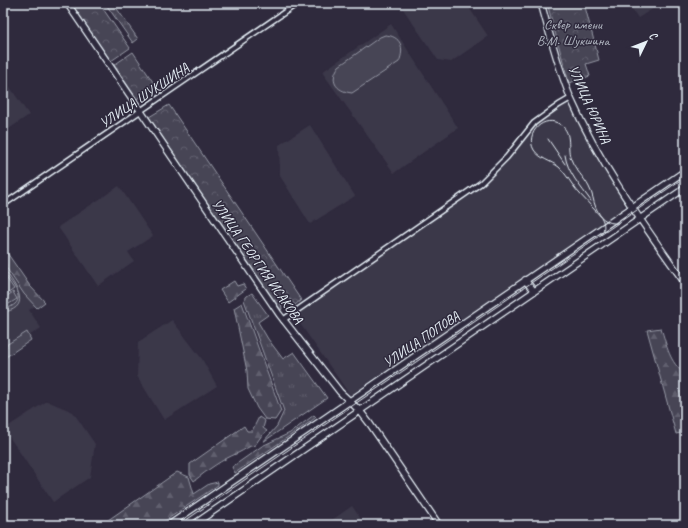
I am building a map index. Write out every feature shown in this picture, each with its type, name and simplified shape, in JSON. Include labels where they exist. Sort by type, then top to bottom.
[{"type":"main road","name":"УЛИЦА ГЕОРГИЯ ИСАКОВА","points":[[67,3],[238,255],[284,320],[340,392],[360,411],[439,525]]},
{"type":"main road","name":"УЛИЦА ЮРИНА","points":[[542,3],[561,72],[571,98],[592,140],[617,184],[640,218]]},
{"type":"main road","name":"УЛИЦА ПОПОВА","points":[[169,525],[685,171]]},
{"type":"main road","name":"УЛИЦА ПОПОВА","points":[[193,525],[685,188]]},
{"type":"main road","points":[[640,218],[685,283]]},
{"type":"main road","points":[[525,280],[534,291]]},
{"type":"street","name":"УЛИЦА ШУКШИНА","points":[[3,205],[298,3]]},
{"type":"street","points":[[284,320],[481,183],[507,157],[534,123],[571,98]]},
{"type":"shaded area","points":[[399,3],[466,3],[488,36],[451,62],[438,60]]},
{"type":"shaded area","points":[[628,3],[662,3],[638,18]]},
{"type":"shaded area","points":[[391,24],[458,128],[394,173],[322,72]]},
{"type":"shaded area","points":[[3,77],[29,115],[3,133]]},
{"type":"shaded area","points":[[569,102],[594,151],[622,197],[624,206],[622,210],[350,395],[296,318],[304,309],[468,196],[509,161],[534,124]]},
{"type":"shaded area","points":[[310,125],[355,196],[310,224],[280,176],[279,145]]},
{"type":"shaded area","points":[[119,186],[153,236],[128,252],[134,261],[98,286],[58,227]]},
{"type":"shaded area","points":[[3,251],[40,303],[29,310],[41,328],[3,353]]},
{"type":"shaded area","points":[[172,320],[202,359],[217,386],[164,420],[137,376],[138,342]]},
{"type":"shaded area","points":[[47,401],[73,412],[95,444],[90,477],[53,502],[4,429]]},
{"type":"shaded area","points":[[352,506],[365,525],[325,525]]},
{"type":"green space","points":[[71,3],[99,3],[130,48],[111,61]]},
{"type":"green space","points":[[105,3],[113,3],[138,39],[133,43]]},
{"type":"green space","name":"Сквер имени В.М. Шукшина","points":[[547,3],[584,3],[599,60],[586,64],[590,76],[569,83]]},
{"type":"green space","points":[[385,35],[398,40],[402,52],[399,62],[352,93],[341,90],[335,84],[334,80],[334,76],[339,66]]},
{"type":"green space","points":[[133,52],[155,85],[137,99],[114,65]]},
{"type":"green space","points":[[169,105],[301,300],[295,305],[290,299],[284,299],[281,303],[281,310],[149,117]]},
{"type":"green space","points":[[3,247],[30,286],[45,302],[37,308],[24,294],[3,263]]},
{"type":"green space","points":[[3,267],[15,286],[20,299],[18,305],[13,309],[4,312],[3,308],[9,308],[15,304],[18,300],[18,296],[15,287],[3,271]]},
{"type":"green space","points":[[3,273],[14,289],[3,297]]},
{"type":"green space","points":[[234,281],[237,286],[243,284],[246,289],[228,302],[220,290]]},
{"type":"green space","points":[[13,292],[17,299],[4,307],[3,299]]},
{"type":"green space","points":[[252,293],[268,315],[258,322],[268,339],[283,359],[294,352],[327,398],[263,442],[277,426],[284,411],[244,300]]},
{"type":"green space","points":[[242,303],[281,411],[275,420],[265,419],[257,408],[248,389],[247,371],[234,308]]},
{"type":"green space","points":[[661,328],[672,359],[685,374],[685,395],[679,391],[685,410],[685,432],[676,434],[647,330]]},
{"type":"green space","points":[[27,332],[31,340],[3,359],[3,341],[6,345]]},
{"type":"green space","points":[[314,415],[316,417],[310,422],[235,473],[232,467],[262,446],[290,433]]},
{"type":"green space","points":[[259,417],[265,421],[263,428],[267,431],[255,445],[248,447],[221,462],[194,481],[190,475],[190,464],[244,426],[247,431],[252,431]]},
{"type":"green space","points":[[177,472],[189,477],[194,494],[209,484],[218,482],[218,485],[159,525],[101,525]]},
{"type":"tram line","points":[[601,235],[604,228],[604,224],[603,221],[602,218],[600,215],[598,212],[596,208],[589,187],[571,159],[568,137],[565,129],[555,122],[549,121],[543,123],[534,131],[532,137],[532,144],[536,153],[559,167],[577,190],[600,216],[603,219],[606,221],[619,223]]},
{"type":"tram line","points":[[548,139],[565,164]]},
{"type":"tram line","points":[[565,155],[571,173],[591,201]]},
{"type":"tram line","points":[[179,525],[685,177]]}]
